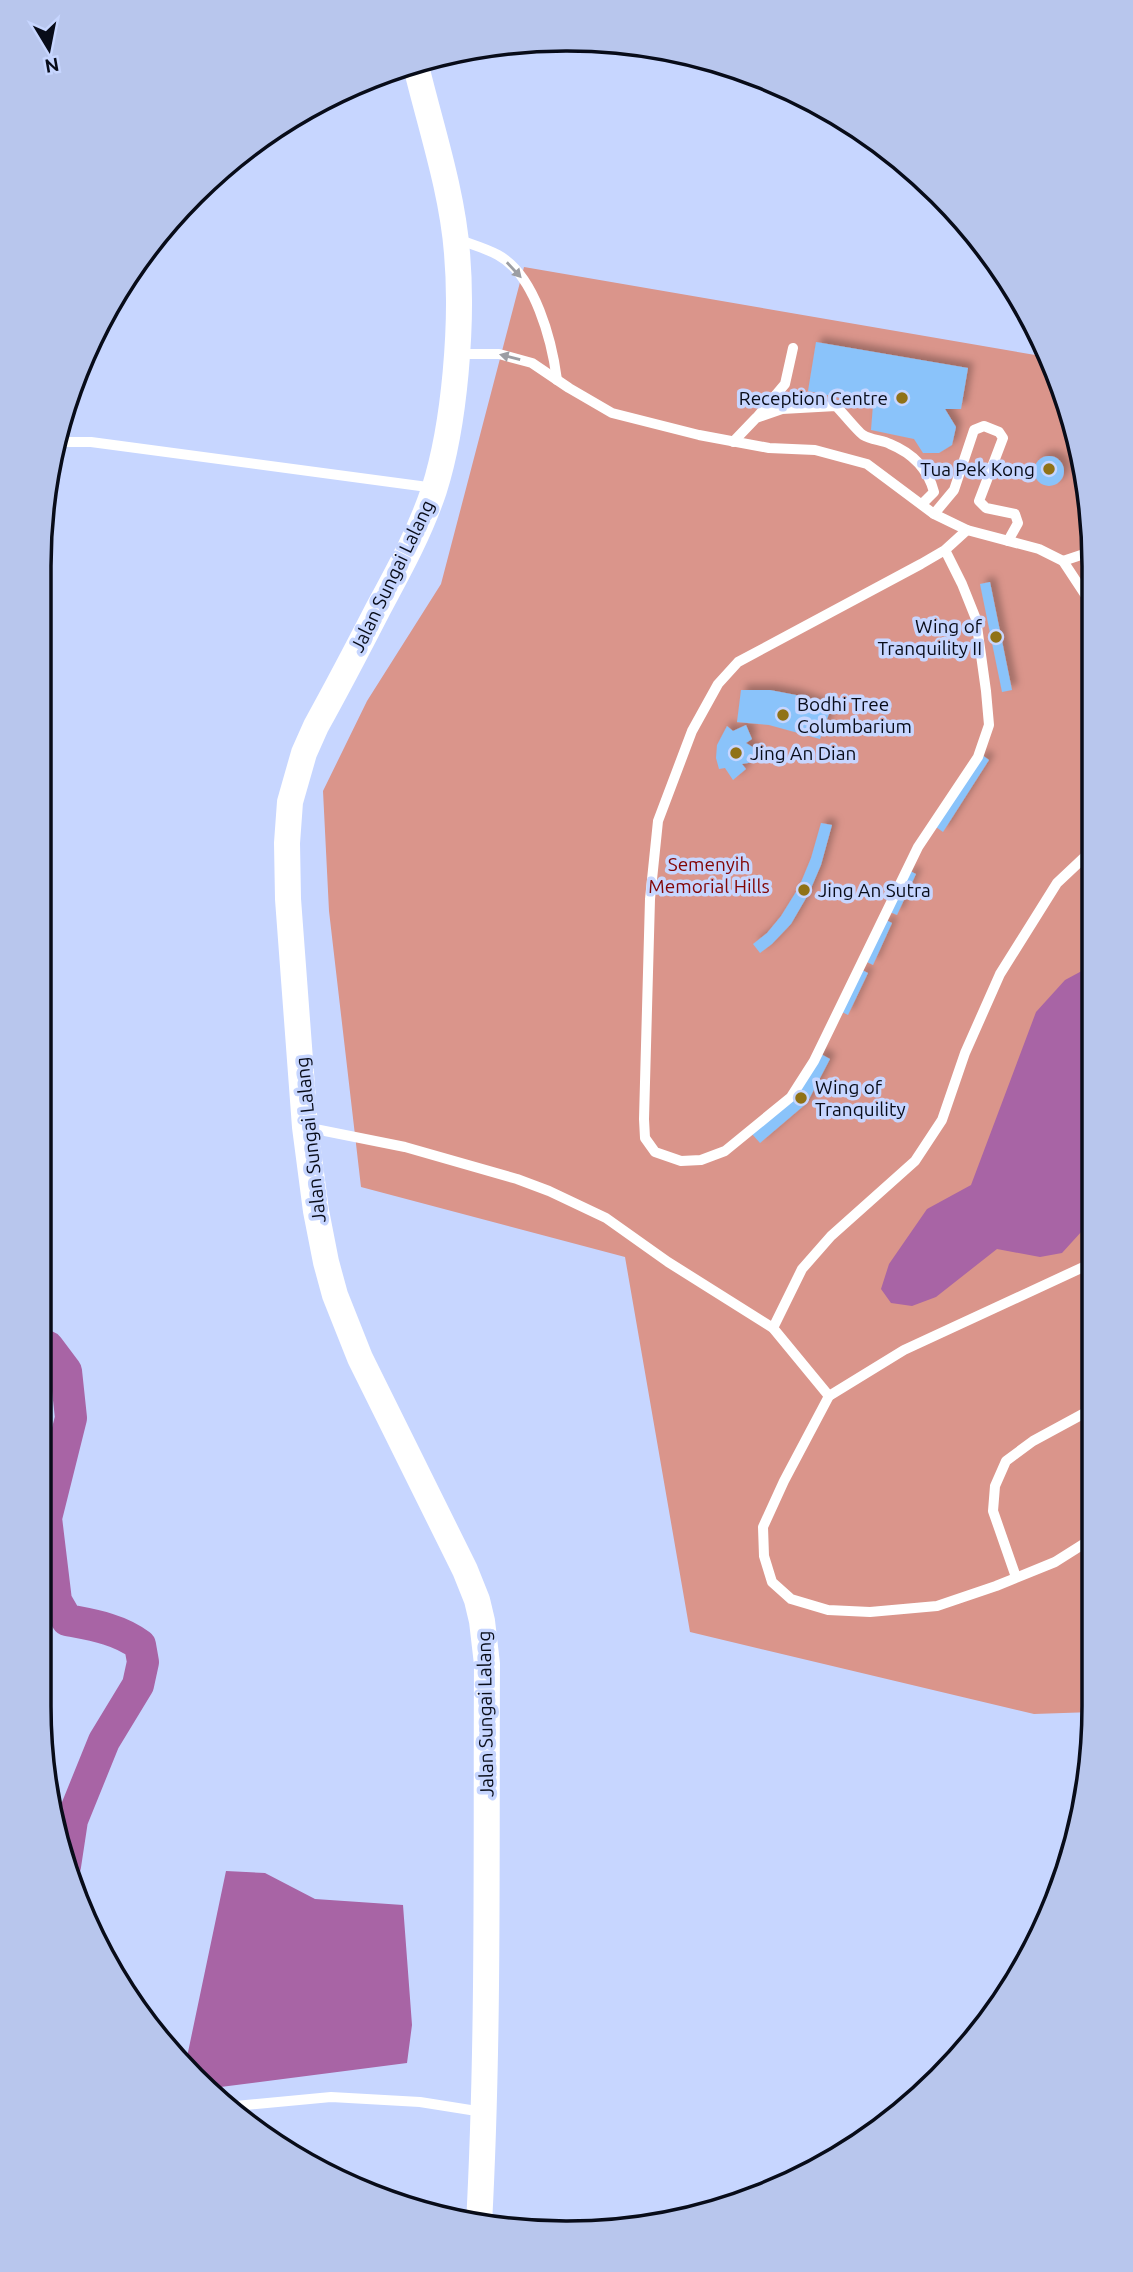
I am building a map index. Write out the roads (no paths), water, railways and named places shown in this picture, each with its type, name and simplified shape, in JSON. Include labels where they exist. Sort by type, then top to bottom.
[{"type":"street","name":"Jalan Sungai Lalang","points":[[418,73],[445,184],[455,239],[458,287],[457,354],[450,411],[435,488],[406,557],[304,753],[290,802],[287,843],[288,898],[305,1127],[326,1262],[335,1295],[360,1358],[466,1570],[482,1621],[487,1664],[485,2113],[480,2213]]},
{"type":"lane","points":[[455,239],[499,256],[516,270],[538,308],[554,354],[557,380]]},
{"type":"lane","points":[[733,442],[785,384],[793,348]]},
{"type":"lane","points":[[457,354],[499,354],[532,363],[593,404],[612,413],[733,442],[769,448],[816,450],[867,464],[934,514],[967,530],[1039,549],[1063,561],[1082,590]]},
{"type":"lane","points":[[756,418],[782,409],[836,407],[861,435],[891,444],[914,457],[930,477],[934,492],[922,504]]},
{"type":"lane","points":[[934,514],[954,490],[974,430],[984,426],[999,432],[1003,438],[979,501],[986,508],[1014,514],[1018,523],[1008,541]]},
{"type":"lane","points":[[66,442],[91,443],[435,488]]},
{"type":"lane","points":[[945,550],[976,619],[989,725],[978,757],[918,846],[814,1061],[791,1097],[725,1151],[701,1160],[681,1161],[655,1152],[645,1138],[644,1119],[650,899],[658,821],[692,731],[718,684],[738,662],[945,550],[967,530]]},
{"type":"lane","points":[[1063,561],[1082,555]]},
{"type":"lane","points":[[773,1328],[802,1269],[831,1236],[915,1161],[942,1120],[965,1053],[1000,974],[1057,883],[1082,859]]},
{"type":"lane","points":[[305,1127],[405,1147],[517,1178],[606,1218],[668,1262],[773,1328],[828,1396]]},
{"type":"lane","points":[[1082,1268],[904,1350],[828,1396],[763,1527],[764,1556],[772,1582],[791,1599],[828,1610],[870,1612],[937,1606],[1055,1562],[1082,1545]]},
{"type":"lane","points":[[1016,1577],[993,1511],[995,1486],[1006,1461],[1033,1441],[1082,1415]]},
{"type":"lane","points":[[242,2106],[331,2097],[420,2102],[485,2113]]},
{"type":"waterway","points":[[51,1351],[66,1371],[71,1418],[51,1498]]},
{"type":"waterway","points":[[51,1560],[56,1601],[67,1620],[115,1631],[132,1640],[140,1645],[143,1662],[138,1685],[104,1741],[72,1820],[69,1841]]},
{"type":"place","name":"Reception Centre","points":[[902,398]]},
{"type":"place","name":"Tua Pek Kong","points":[[1049,469]]},
{"type":"place","name":"Wing of Tranquility II","points":[[996,637]]},
{"type":"place","name":"Bodhi Tree Columbarium","points":[[783,715]]},
{"type":"place","name":"Jing An Dian","points":[[736,753]]},
{"type":"place","name":"Jing An Sutra","points":[[804,890]]},
{"type":"place","name":"Wing of Tranquility","points":[[801,1098]]},
{"type":"park label","name":"Semenyih Memorial Hills","points":[[709,875]]}]
